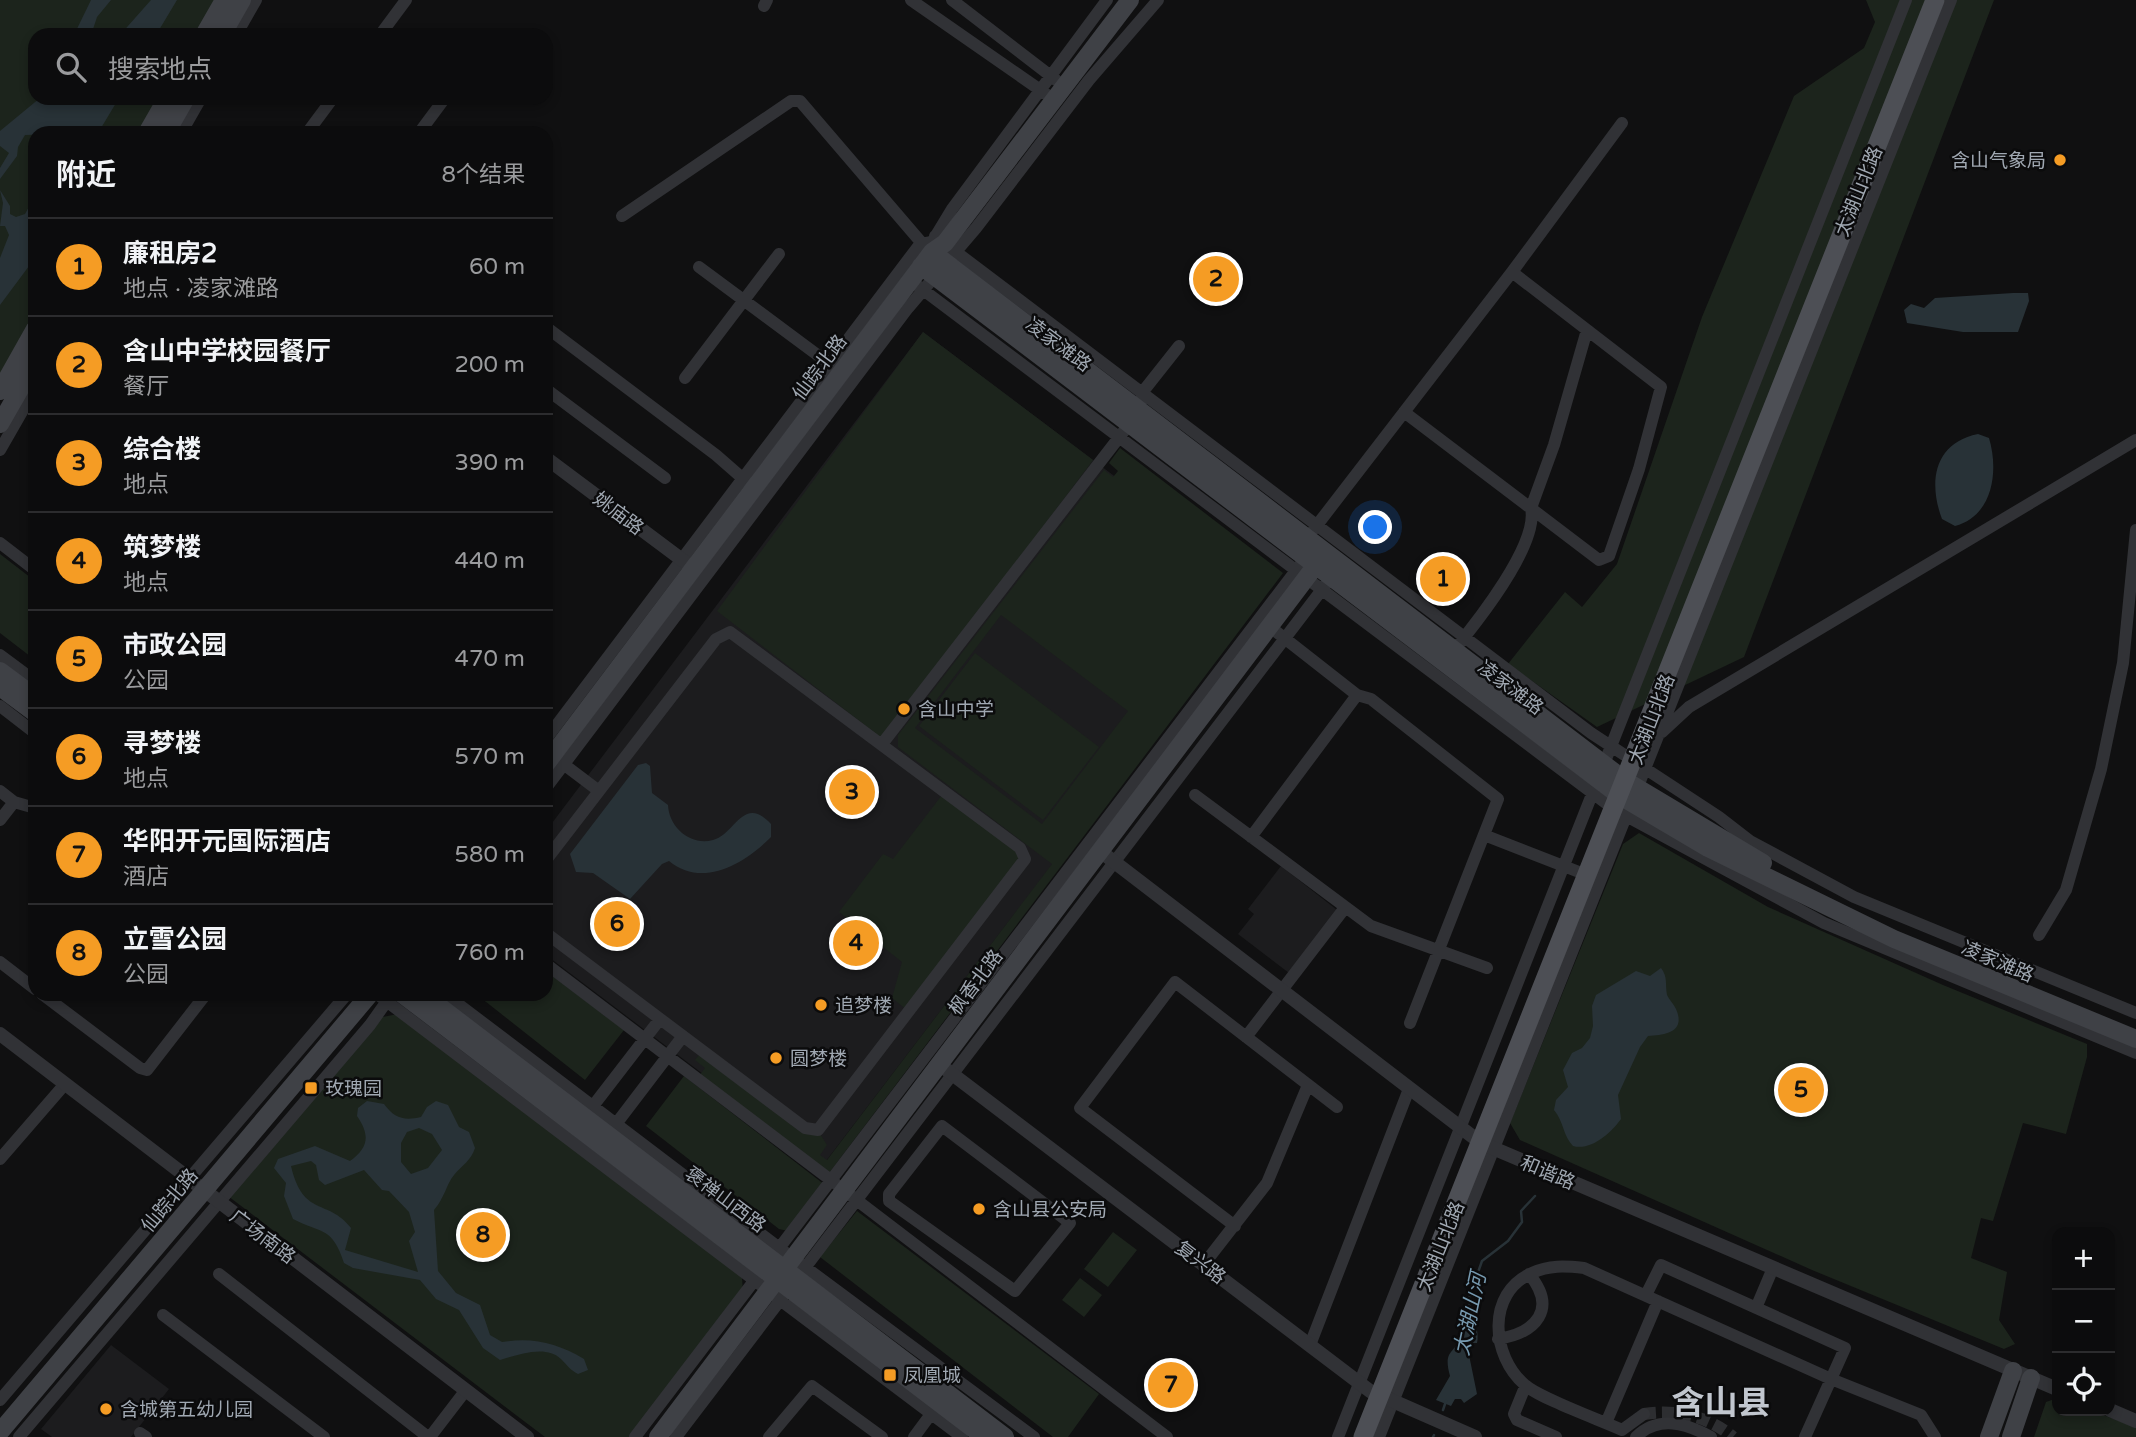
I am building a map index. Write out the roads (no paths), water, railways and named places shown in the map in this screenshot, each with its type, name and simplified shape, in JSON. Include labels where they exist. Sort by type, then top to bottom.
[{"type":"main road","points":[[208,28],[224,0]]},
{"type":"main road","points":[[226,28],[242,0]]},
{"type":"main road","name":"仙踪北路","points":[[553,746],[835,368],[917,285],[936,254],[1130,0]]},
{"type":"main road","name":"太湖山北路","points":[[1629,758],[1923,0]]},
{"type":"main road","name":"太湖山北路","points":[[1363,1437],[1376,1394],[1615,792],[1935,0]]},
{"type":"main road","points":[[151,126],[163,105]]},
{"type":"main road","points":[[170,126],[182,105]]},
{"type":"main road","name":"凌家滩路","points":[[936,254],[1133,416],[1313,551],[1615,792],[1708,848],[1894,939],[2136,1039]]},
{"type":"main road","points":[[0,391],[28,353]]},
{"type":"main road","points":[[0,424],[28,375]]},
{"type":"main road","name":"枫香北路","points":[[658,1437],[844,1190],[946,1069],[1107,857],[1269,626],[1313,551]]},
{"type":"main road","name":"凌家滩路","points":[[1337,570],[1460,643],[1615,792],[1898,930],[2136,1028]]},
{"type":"main road","points":[[0,671],[28,692]]},
{"type":"main road","points":[[0,687],[28,708]]},
{"type":"main road","name":"太湖山北路","points":[[1477,1139],[1571,869],[1615,792]]},
{"type":"main road","name":"仙踪北路","points":[[0,1432],[204,1190],[379,1001]]},
{"type":"main road","name":"褒禅山西路","points":[[393,1001],[1005,1437]]},
{"type":"main road","name":"褒禅山西路","points":[[432,1001],[984,1437]]},
{"type":"main road","points":[[1989,1437],[2013,1371]]},
{"type":"main road","points":[[2011,1437],[2031,1378]]},
{"type":"main road","name":"太湖山北路","points":[[1352,1437],[1376,1394]]},
{"type":"street","points":[[240,28],[256,0]]},
{"type":"street","points":[[385,28],[406,0]]},
{"type":"street","points":[[911,0],[1060,94]]},
{"type":"street","points":[[951,0],[1060,94]]},
{"type":"street","points":[[936,254],[1107,0]]},
{"type":"street","points":[[699,267],[835,368],[1158,0]]},
{"type":"street","points":[[1629,758],[1906,0]]},
{"type":"street","points":[[1659,735],[1951,0]]},
{"type":"street","points":[[622,216],[790,101],[800,101],[936,254]]},
{"type":"street","points":[[185,126],[197,105]]},
{"type":"street","points":[[312,126],[328,105]]},
{"type":"street","points":[[424,126],[440,105]]},
{"type":"street","points":[[844,1190],[1313,551],[1405,412],[1622,123]]},
{"type":"street","points":[[684,378],[779,254]]},
{"type":"street","points":[[1405,412],[1599,560],[1609,556],[1639,469],[1661,387],[1512,272]]},
{"type":"street","points":[[553,779],[917,285],[1133,416],[1337,570],[1107,857]]},
{"type":"street","points":[[1587,330],[1554,445],[1531,508],[1533,518],[1516,565],[1460,643],[1720,817],[1750,842],[1810,875],[1936,932],[2136,1013]]},
{"type":"street","points":[[553,336],[748,483]]},
{"type":"street","points":[[882,744],[1133,416],[1178,346]]},
{"type":"street","points":[[553,394],[665,478]]},
{"type":"street","points":[[0,450],[28,401]]},
{"type":"street","points":[[1629,758],[1689,707],[2136,440]]},
{"type":"street","name":"姚庙路","points":[[553,463],[687,564]]},
{"type":"street","points":[[2039,935],[2066,890],[2101,769],[2123,663],[2136,530]]},
{"type":"street","points":[[0,543],[28,565]]},
{"type":"street","points":[[1269,626],[1357,695],[1371,699],[1498,799],[1410,1023]]},
{"type":"street","points":[[553,851],[716,639],[730,632],[1024,853],[1024,864],[818,1130],[805,1128],[553,938]]},
{"type":"street","points":[[0,655],[28,676]]},
{"type":"street","points":[[1251,837],[1357,695]]},
{"type":"street","points":[[0,706],[28,728]]},
{"type":"street","points":[[553,757],[599,791]]},
{"type":"street","points":[[0,791],[14,802],[28,806]]},
{"type":"street","points":[[1615,792],[1824,923],[2136,1053]]},
{"type":"street","points":[[1195,794],[1344,909],[1371,926],[1487,968]]},
{"type":"street","points":[[0,820],[14,802]]},
{"type":"street","points":[[1484,835],[1571,869]]},
{"type":"street","name":"和谐路","points":[[1107,857],[1477,1139],[2052,1387]]},
{"type":"street","points":[[1246,1037],[1344,909]]},
{"type":"street","points":[[0,962],[28,984]]},
{"type":"street","points":[[553,969],[1167,1437]]},
{"type":"street","points":[[1235,1226],[1080,1108],[1175,982],[1338,1107]]},
{"type":"street","points":[[51,1001],[140,1068],[147,1070],[201,1001]]},
{"type":"street","points":[[0,1400],[341,1001]]},
{"type":"street","points":[[19,1437],[219,1202],[380,1001]]},
{"type":"street","points":[[454,1001],[616,1124],[932,1415],[962,1437]]},
{"type":"street","points":[[593,1106],[660,1019]]},
{"type":"street","name":"广场南路","points":[[0,1034],[527,1437]]},
{"type":"street","points":[[616,1124],[683,1036]]},
{"type":"street","name":"复兴路","points":[[946,1069],[1376,1394],[1475,1437]]},
{"type":"street","points":[[0,1159],[65,1084]]},
{"type":"street","points":[[1204,1264],[1267,1183],[1308,1085]]},
{"type":"street","points":[[1310,1345],[1409,1089]]},
{"type":"street","points":[[942,1126],[1070,1223],[1015,1291],[954,1249],[889,1201],[888,1194],[942,1126]]},
{"type":"street","points":[[1338,1437],[1376,1394],[1477,1139]]},
{"type":"street","points":[[941,1265],[954,1249]]},
{"type":"street","points":[[1644,1414],[1621,1433],[1606,1423],[1525,1387],[1508,1365],[1498,1339],[1497,1320],[1504,1300],[1529,1274],[1562,1265],[1584,1268],[1831,1379],[1921,1415],[1935,1437]]},
{"type":"street","points":[[1606,1423],[1652,1298],[1661,1265],[1845,1348],[1805,1437]]},
{"type":"street","points":[[1756,1308],[1773,1268]]},
{"type":"street","points":[[219,1274],[429,1437],[466,1390]]},
{"type":"street","points":[[635,1437],[780,1274]]},
{"type":"street","points":[[676,1437],[780,1274]]},
{"type":"street","points":[[780,1274],[1034,1437]]},
{"type":"street","points":[[1498,1339],[1528,1331],[1538,1319],[1543,1304],[1538,1285],[1529,1274]]},
{"type":"street","points":[[163,1315],[324,1437]]},
{"type":"street","points":[[769,1437],[812,1386],[882,1437]]},
{"type":"street","points":[[1525,1387],[1514,1415],[1517,1420],[1556,1437]]},
{"type":"street","points":[[1376,1394],[1379,1437]]},
{"type":"street","points":[[2115,1412],[2136,1421]]},
{"type":"street","points":[[914,1437],[932,1415]]},
{"type":"street","points":[[1636,1437],[1652,1425],[1670,1422],[1711,1437]]},
{"type":"waterway","name":"太湖山河","points":[[1470,1318],[1469,1298],[1482,1261],[1508,1241],[1522,1222],[1521,1211],[1535,1196]]},
{"type":"waterway","name":"太湖山河","points":[[1443,1410],[1446,1401]]},
{"type":"tunnel","points":[[1644,1414],[1691,1416],[1713,1424],[1733,1437]]},
{"type":"place","name":"含山气象局","points":[[2060,160]]},
{"type":"place","name":"含山中学校园餐厅","points":[[1216,279]]},
{"type":"place","name":"廉租房2","points":[[1443,579]]},
{"type":"place","name":"含山中学","points":[[904,709]]},
{"type":"place","name":"综合楼","points":[[852,792]]},
{"type":"place","name":"寻梦楼","points":[[617,924]]},
{"type":"place","name":"筑梦楼","points":[[856,943]]},
{"type":"place","name":"追梦楼","points":[[821,1005]]},
{"type":"place","name":"圆梦楼","points":[[776,1058]]},
{"type":"place","name":"玫瑰园","points":[[311,1088]]},
{"type":"place","name":"市政公园","points":[[1801,1090]]},
{"type":"place","name":"含山县公安局","points":[[979,1209]]},
{"type":"place","name":"立雪公园","points":[[483,1235]]},
{"type":"place","name":"凤凰城","points":[[890,1375]]},
{"type":"place","name":"华阳开元国际酒店","points":[[1171,1385]]},
{"type":"place","name":"含城第五幼儿园","points":[[106,1409]]},
{"type":"district","name":"含山县","points":[[1721,1402]]}]
